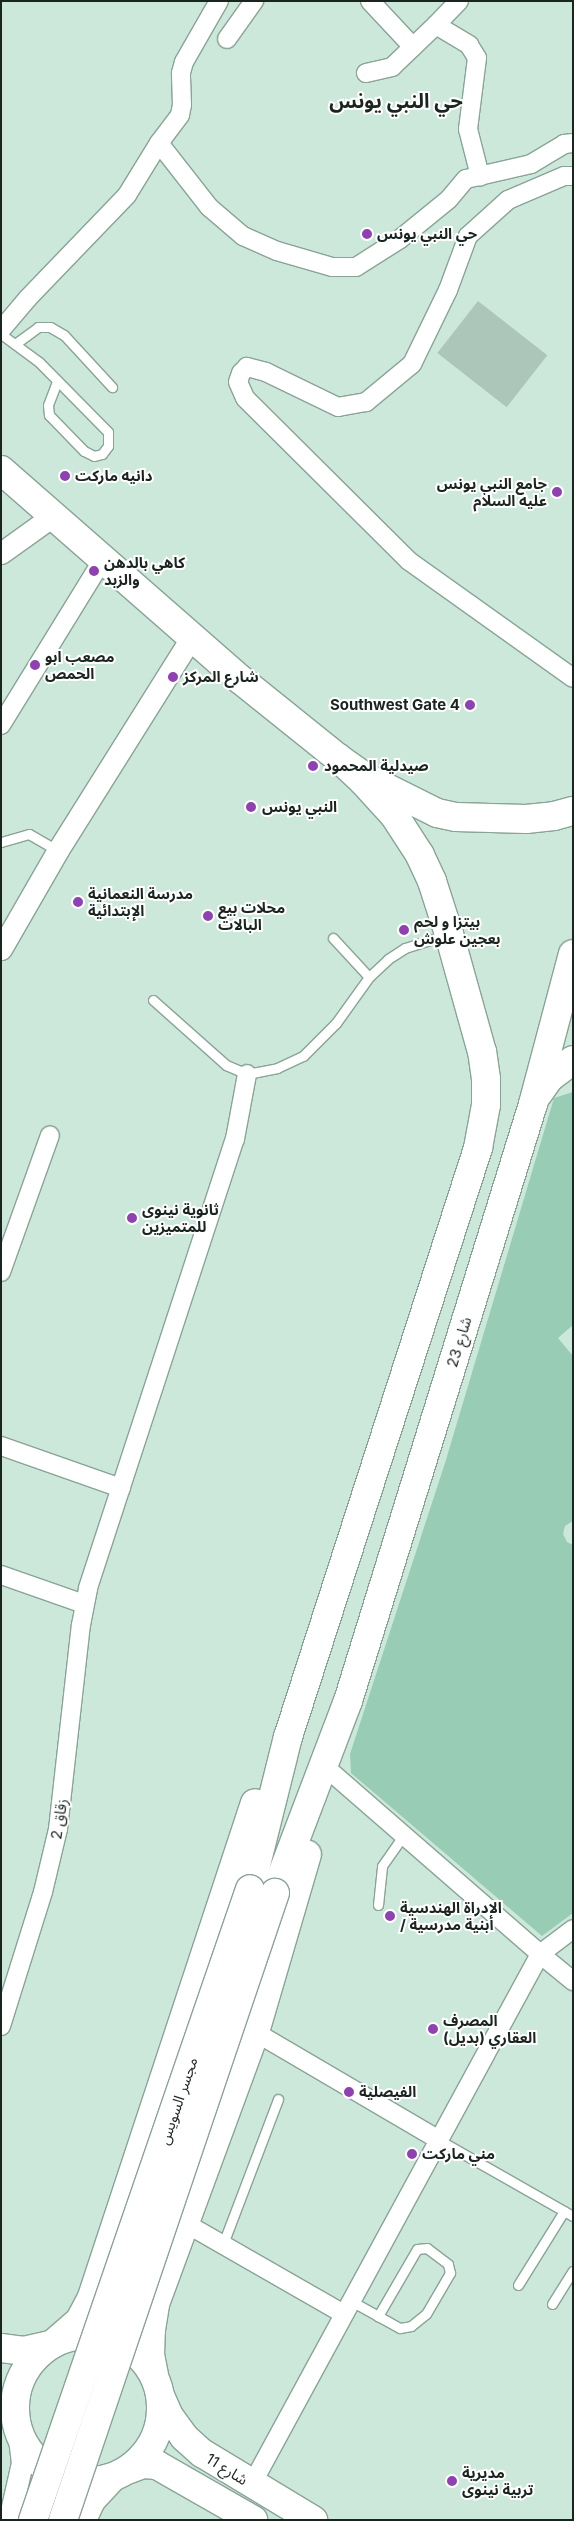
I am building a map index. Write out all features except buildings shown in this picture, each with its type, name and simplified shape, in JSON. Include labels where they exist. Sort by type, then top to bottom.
[{"type":"main road","points":[[1,470],[192,636],[338,758],[380,799],[407,833],[432,881],[480,1043],[486,1079],[486,1105],[478,1148],[307,1677],[265,1771],[92,2297],[80,2320],[33,2359],[21,2379],[15,2401],[17,2426]]},
{"type":"main road","points":[[338,758],[365,777],[437,813],[472,818],[526,818],[554,816],[573,811]]},
{"type":"main road","name":"شارع 23","points":[[348,1701],[533,1104],[573,954]]},
{"type":"main road","points":[[533,1104],[549,1078],[573,1060]]},
{"type":"main road","name":"مجسر السويس","points":[[63,2520],[263,1891],[275,1784],[307,1677]]},
{"type":"main road","points":[[1,2400],[17,2426],[29,2451],[46,2468],[68,2479],[93,2482],[123,2473],[145,2456],[156,2438],[161,2418],[157,2386],[150,2355],[150,2330],[155,2304],[255,2032],[332,1772],[348,1701]]},
{"type":"main road","name":"مجسر السويس","points":[[33,2520],[263,1891],[348,1701]]},
{"type":"main road","points":[[1,2348],[24,2351],[38,2350],[76,2336],[99,2335],[121,2343],[140,2356],[157,2386]]},
{"type":"main road","name":"شارع 11","points":[[157,2386],[169,2416],[184,2437],[202,2453],[313,2520]]},
{"type":"main road","name":"شارع 11","points":[[123,2473],[143,2464],[157,2465],[244,2517]]},
{"type":"street","points":[[1,330],[28,298],[127,195],[159,143],[180,115],[182,105],[181,74],[184,62],[219,1]]},
{"type":"street","points":[[370,1],[414,47]]},
{"type":"street","points":[[366,73],[392,68],[459,1]]},
{"type":"street","points":[[227,40],[247,4]]},
{"type":"street","points":[[436,26],[469,46],[476,58],[468,129],[480,176]]},
{"type":"street","points":[[159,143],[209,207],[243,236],[277,251],[332,267],[356,267],[400,239],[449,199],[466,179],[531,164],[570,141]]},
{"type":"street","points":[[573,176],[564,176],[508,200],[468,236],[448,290],[412,364],[366,402],[338,407],[266,372],[247,366],[241,373],[238,382],[245,398],[409,561],[573,678]]},
{"type":"street","points":[[1,553],[54,515]]},
{"type":"street","points":[[2,723],[103,559]]},
{"type":"street","points":[[1,949],[58,850],[192,636]]},
{"type":"street","name":"زقاق 2","points":[[1,2026],[43,1892],[58,1829],[84,1604],[235,1139],[246,1074]]},
{"type":"street","points":[[1,1272],[50,1135]]},
{"type":"street","points":[[1,1446],[121,1488]]},
{"type":"street","points":[[1,1575],[84,1604]]},
{"type":"street","points":[[332,1772],[403,1836],[573,1980]]},
{"type":"street","points":[[252,2484],[540,1954],[573,1930]]},
{"type":"street","points":[[255,2032],[439,2140]]},
{"type":"street","points":[[185,2223],[348,2307]]},
{"type":"street","points":[[9,2520],[22,2463],[17,2426]]},
{"type":"street","points":[[85,2520],[94,2501],[123,2473]]},
{"type":"lane","points":[[15,344],[38,326],[50,326],[64,336],[112,387]]},
{"type":"lane","points":[[1,334],[40,362],[108,432],[108,446],[102,454],[94,456],[84,451],[49,415],[48,405],[57,381]]},
{"type":"lane","points":[[1,842],[28,834],[58,850]]},
{"type":"lane","points":[[153,1000],[226,1065],[246,1074],[277,1068],[303,1056],[336,1023],[369,977],[388,959],[405,948],[449,934]]},
{"type":"lane","points":[[333,938],[369,977]]},
{"type":"lane","points":[[378,1905],[382,1866],[403,1836]]},
{"type":"lane","points":[[224,2244],[278,2099]]},
{"type":"lane","points":[[439,2140],[573,2216]]},
{"type":"lane","points":[[518,2285],[564,2211]]},
{"type":"lane","points":[[348,2307],[378,2316],[400,2328],[411,2326],[426,2314],[450,2273],[448,2264],[427,2248],[417,2250],[378,2316]]},
{"type":"lane","points":[[552,2304],[573,2272]]},
{"type":"green space","points":[[573,1092],[573,1325],[558,1338],[573,1356],[573,1521],[565,1526],[563,1534],[567,1542],[573,1545],[573,1913],[542,1936],[351,1773],[350,1754],[445,1463],[554,1098]]},
{"type":"place","name":"حي النبي يونس","points":[[367,234]]},
{"type":"place","name":"دانيه ماركت","points":[[65,476]]},
{"type":"place","name":"جامع النبي يونس عليه السلام","points":[[557,492]]},
{"type":"place","name":"كاهي بالدهن والزبد","points":[[94,571]]},
{"type":"place","name":"مصعب ابو الحمص","points":[[35,665]]},
{"type":"place","name":"شارع المركز","points":[[173,677]]},
{"type":"place","name":"Southwest Gate 4","points":[[470,705]]},
{"type":"place","name":"صيدلية المحمود","points":[[313,766]]},
{"type":"place","name":"النبي يونس","points":[[251,807]]},
{"type":"place","name":"مدرسة النعمانية الإبتدائية","points":[[78,902]]},
{"type":"place","name":"محلات بيع البالات","points":[[208,916]]},
{"type":"place","name":"بيتزا و لحم بعجين علوش","points":[[404,930]]},
{"type":"place","name":"ثانوية نينوى للمتميزين","points":[[132,1218]]},
{"type":"place","name":"الادراة الهندسية / أبنية مدرسية","points":[[390,1916]]},
{"type":"place","name":"المصرف العقاري (بديل)","points":[[433,2029]]},
{"type":"place","name":"الفيصلية","points":[[349,2092]]},
{"type":"place","name":"مني ماركت","points":[[412,2154]]},
{"type":"place","name":"مديرية تربية نينوى","points":[[452,2481]]},
{"type":"district","name":"حي النبي يونس","points":[[396,101]]}]
